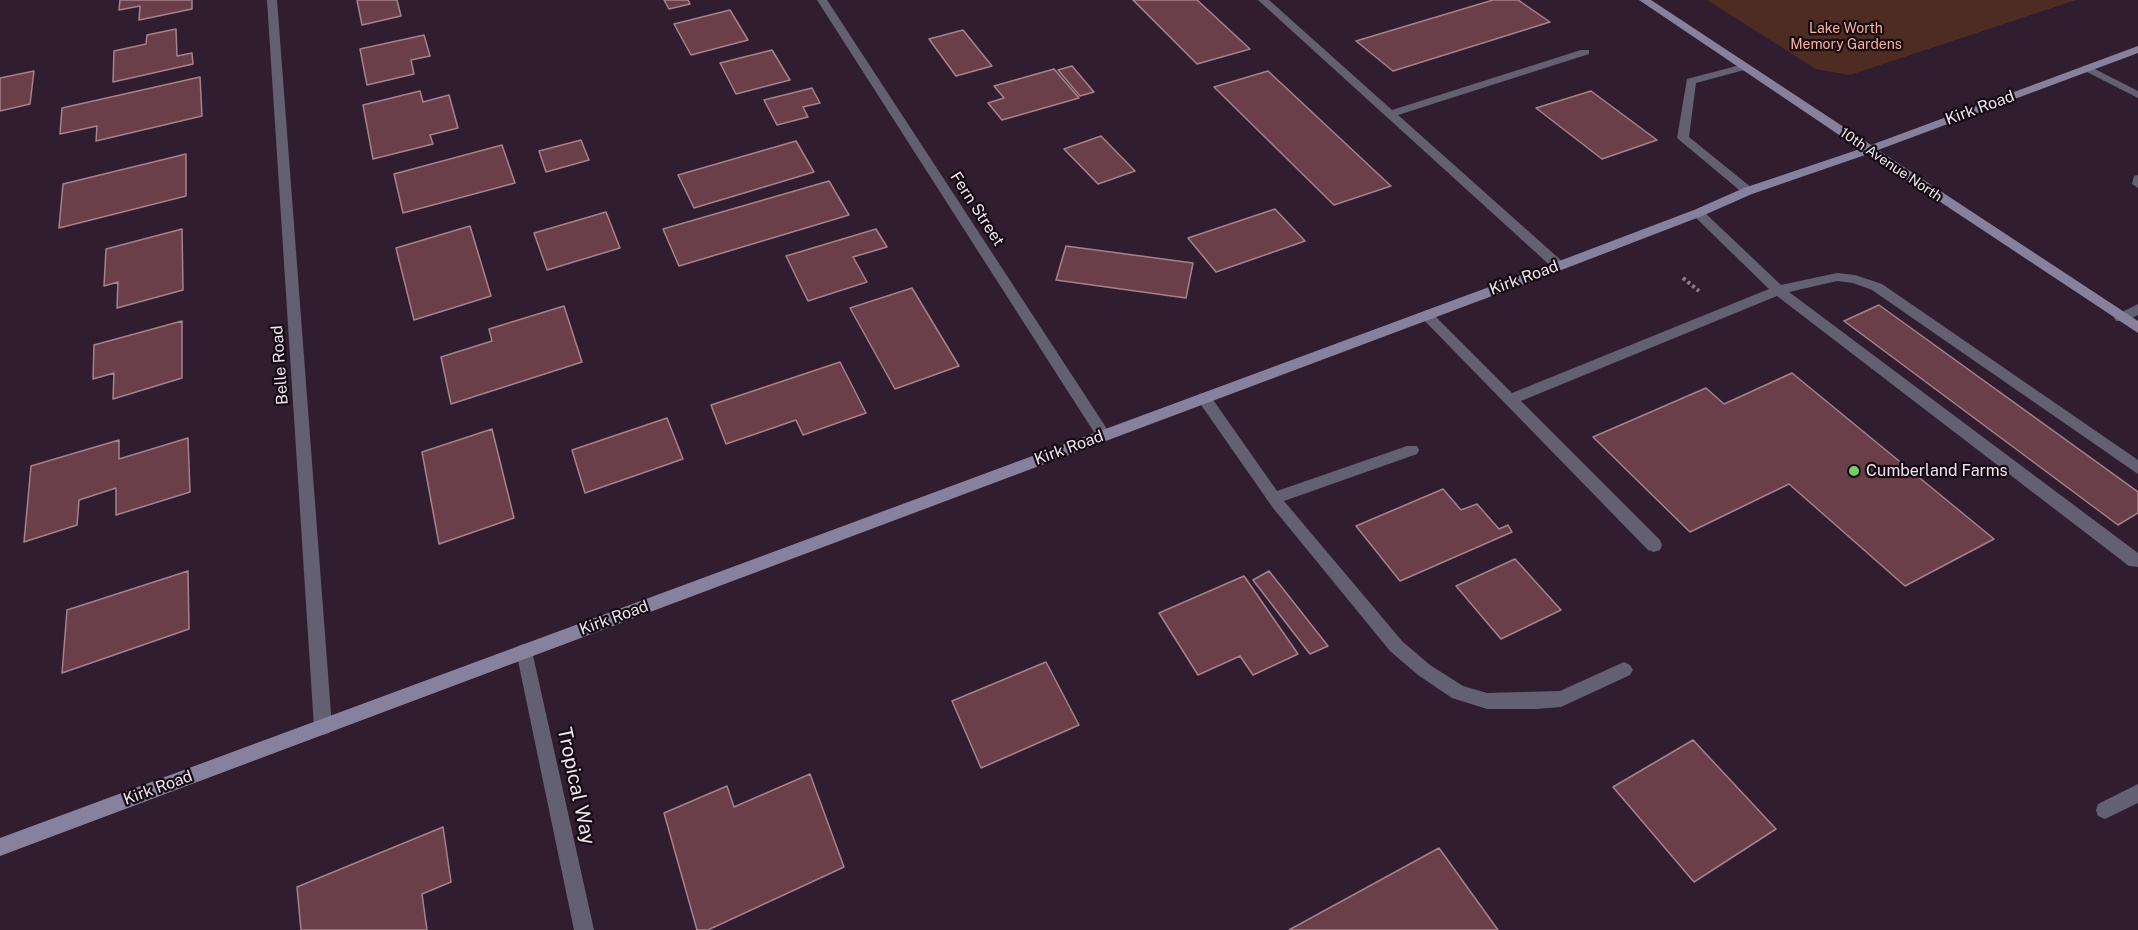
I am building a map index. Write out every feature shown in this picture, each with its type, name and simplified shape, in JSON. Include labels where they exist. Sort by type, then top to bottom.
[{"type":"street","name":"Belle Road","points":[[272,0],[323,727]]},
{"type":"street","name":"Fern Street","points":[[822,0],[1104,436]]},
{"type":"street","points":[[1263,0],[1559,266]]},
{"type":"street","name":"10th Avenue North","points":[[1644,0],[2138,328]]},
{"type":"street","name":"Kirk Road","points":[[0,847],[1559,266],[1698,213],[1748,191],[1868,150],[2138,49]]},
{"type":"street","points":[[1390,114],[1585,52]]},
{"type":"street","points":[[1744,67],[1691,81],[1683,138],[1748,191]]},
{"type":"street","points":[[2087,68],[2138,95]]},
{"type":"street","points":[[2138,179],[2138,184]]},
{"type":"street","points":[[1698,213],[1778,290],[2135,561],[2138,560]]},
{"type":"street","points":[[1510,400],[1778,290],[1837,277],[1855,279],[1877,287],[2138,468]]},
{"type":"street","points":[[2121,318],[2138,309]]},
{"type":"street","points":[[1426,315],[1654,545]]},
{"type":"street","points":[[1204,398],[1274,498],[1396,646],[1424,670],[1458,692],[1487,701],[1562,699],[1624,670]]},
{"type":"street","points":[[1274,498],[1412,450]]},
{"type":"street","name":"Tropical Way","points":[[524,651],[584,930]]},
{"type":"street","points":[[2105,810],[2138,793]]},
{"type":"green space","name":"Lake Worth Memory Gardens","points":[[1707,0],[2076,0],[1850,75],[1816,69]]},
{"type":"building","points":[[120,0],[192,0],[192,9],[139,20],[140,6],[119,10]]},
{"type":"building","points":[[357,0],[397,0],[401,16],[362,25]]},
{"type":"building","points":[[664,0],[688,0],[690,4],[669,9]]},
{"type":"building","points":[[1133,0],[1197,0],[1250,49],[1197,64]]},
{"type":"building","points":[[1493,0],[1518,0],[1550,22],[1393,71],[1356,41]]},
{"type":"building","points":[[730,10],[748,40],[691,55],[674,24]]},
{"type":"building","points":[[176,29],[177,56],[192,53],[193,64],[113,82],[114,51],[146,44],[147,35]]},
{"type":"building","points":[[963,30],[992,66],[956,76],[929,39]]},
{"type":"building","points":[[424,35],[430,56],[411,60],[414,74],[367,85],[360,49]]},
{"type":"building","points":[[772,50],[790,80],[736,94],[720,63]]},
{"type":"building","points":[[1072,66],[1094,92],[1080,96],[1058,70]]},
{"type":"building","points":[[1054,69],[1079,98],[1002,120],[988,103],[1004,98],[994,86]]},
{"type":"building","points":[[34,71],[30,104],[0,111],[0,78]]},
{"type":"building","points":[[1268,71],[1391,186],[1334,205],[1214,87]]},
{"type":"building","points":[[200,77],[202,116],[96,141],[97,126],[60,134],[62,108]]},
{"type":"building","points":[[812,88],[820,103],[803,107],[808,117],[777,125],[764,100]]},
{"type":"building","points":[[420,91],[423,102],[449,95],[458,128],[430,135],[433,144],[373,159],[363,105]]},
{"type":"building","points":[[1591,91],[1657,140],[1602,159],[1536,108]]},
{"type":"building","points":[[1101,136],[1135,171],[1098,184],[1064,149]]},
{"type":"building","points":[[581,140],[589,160],[546,172],[539,151]]},
{"type":"building","points":[[796,141],[814,172],[694,208],[678,175]]},
{"type":"building","points":[[502,145],[515,183],[403,213],[394,174]]},
{"type":"building","points":[[186,154],[186,196],[59,228],[63,184]]},
{"type":"building","points":[[829,181],[849,215],[679,266],[663,229]]},
{"type":"building","points":[[1275,209],[1305,241],[1216,272],[1188,238]]},
{"type":"building","points":[[606,212],[620,248],[547,270],[534,233]]},
{"type":"building","points":[[470,226],[491,296],[414,320],[396,248]]},
{"type":"building","points":[[182,229],[183,290],[117,308],[118,282],[104,286],[106,249]]},
{"type":"building","points":[[876,229],[887,247],[853,257],[867,282],[808,301],[786,256]]},
{"type":"building","points":[[1066,246],[1193,263],[1186,298],[1056,280]]},
{"type":"building","points":[[912,288],[959,366],[895,389],[850,308]]},
{"type":"building","name":"Cumberland Farms","points":[[1879,305],[2138,492],[2138,513],[2118,525],[1844,321]]},
{"type":"building","points":[[564,306],[582,362],[451,404],[441,357],[492,341],[489,329]]},
{"type":"building","points":[[182,321],[182,378],[113,399],[114,373],[93,379],[94,345]]},
{"type":"building","points":[[840,362],[866,413],[803,435],[796,420],[726,444],[711,405]]},
{"type":"building","points":[[1792,373],[1994,539],[1905,586],[1789,484],[1690,532],[1593,437],[1706,388],[1724,404]]},
{"type":"building","points":[[667,418],[683,459],[585,493],[572,450]]},
{"type":"building","points":[[492,429],[514,518],[439,544],[422,452]]},
{"type":"building","points":[[188,438],[190,492],[116,515],[116,488],[79,500],[77,525],[24,542],[31,466],[119,440],[119,459]]},
{"type":"building","points":[[1443,489],[1461,510],[1477,504],[1499,529],[1508,525],[1512,532],[1400,581],[1356,526]]},
{"type":"building","points":[[1515,559],[1561,610],[1501,639],[1456,586]]},
{"type":"building","points":[[188,571],[189,629],[62,673],[67,610]]},
{"type":"building","points":[[1269,571],[1328,646],[1310,654],[1253,580]]},
{"type":"building","points":[[1244,576],[1298,654],[1253,675],[1240,656],[1198,675],[1159,613]]},
{"type":"building","points":[[1046,662],[1079,725],[981,768],[952,701]]},
{"type":"building","points":[[1693,740],[1776,829],[1694,882],[1613,787]]},
{"type":"building","points":[[810,774],[844,867],[708,930],[697,930],[664,813],[727,786],[734,807]]},
{"type":"building","points":[[443,827],[451,882],[422,894],[427,930],[301,930],[297,887]]},
{"type":"building","points":[[1439,848],[1498,930],[1289,930]]},
{"type":"place","name":"Cumberland Farms","points":[[1854,471]]}]
